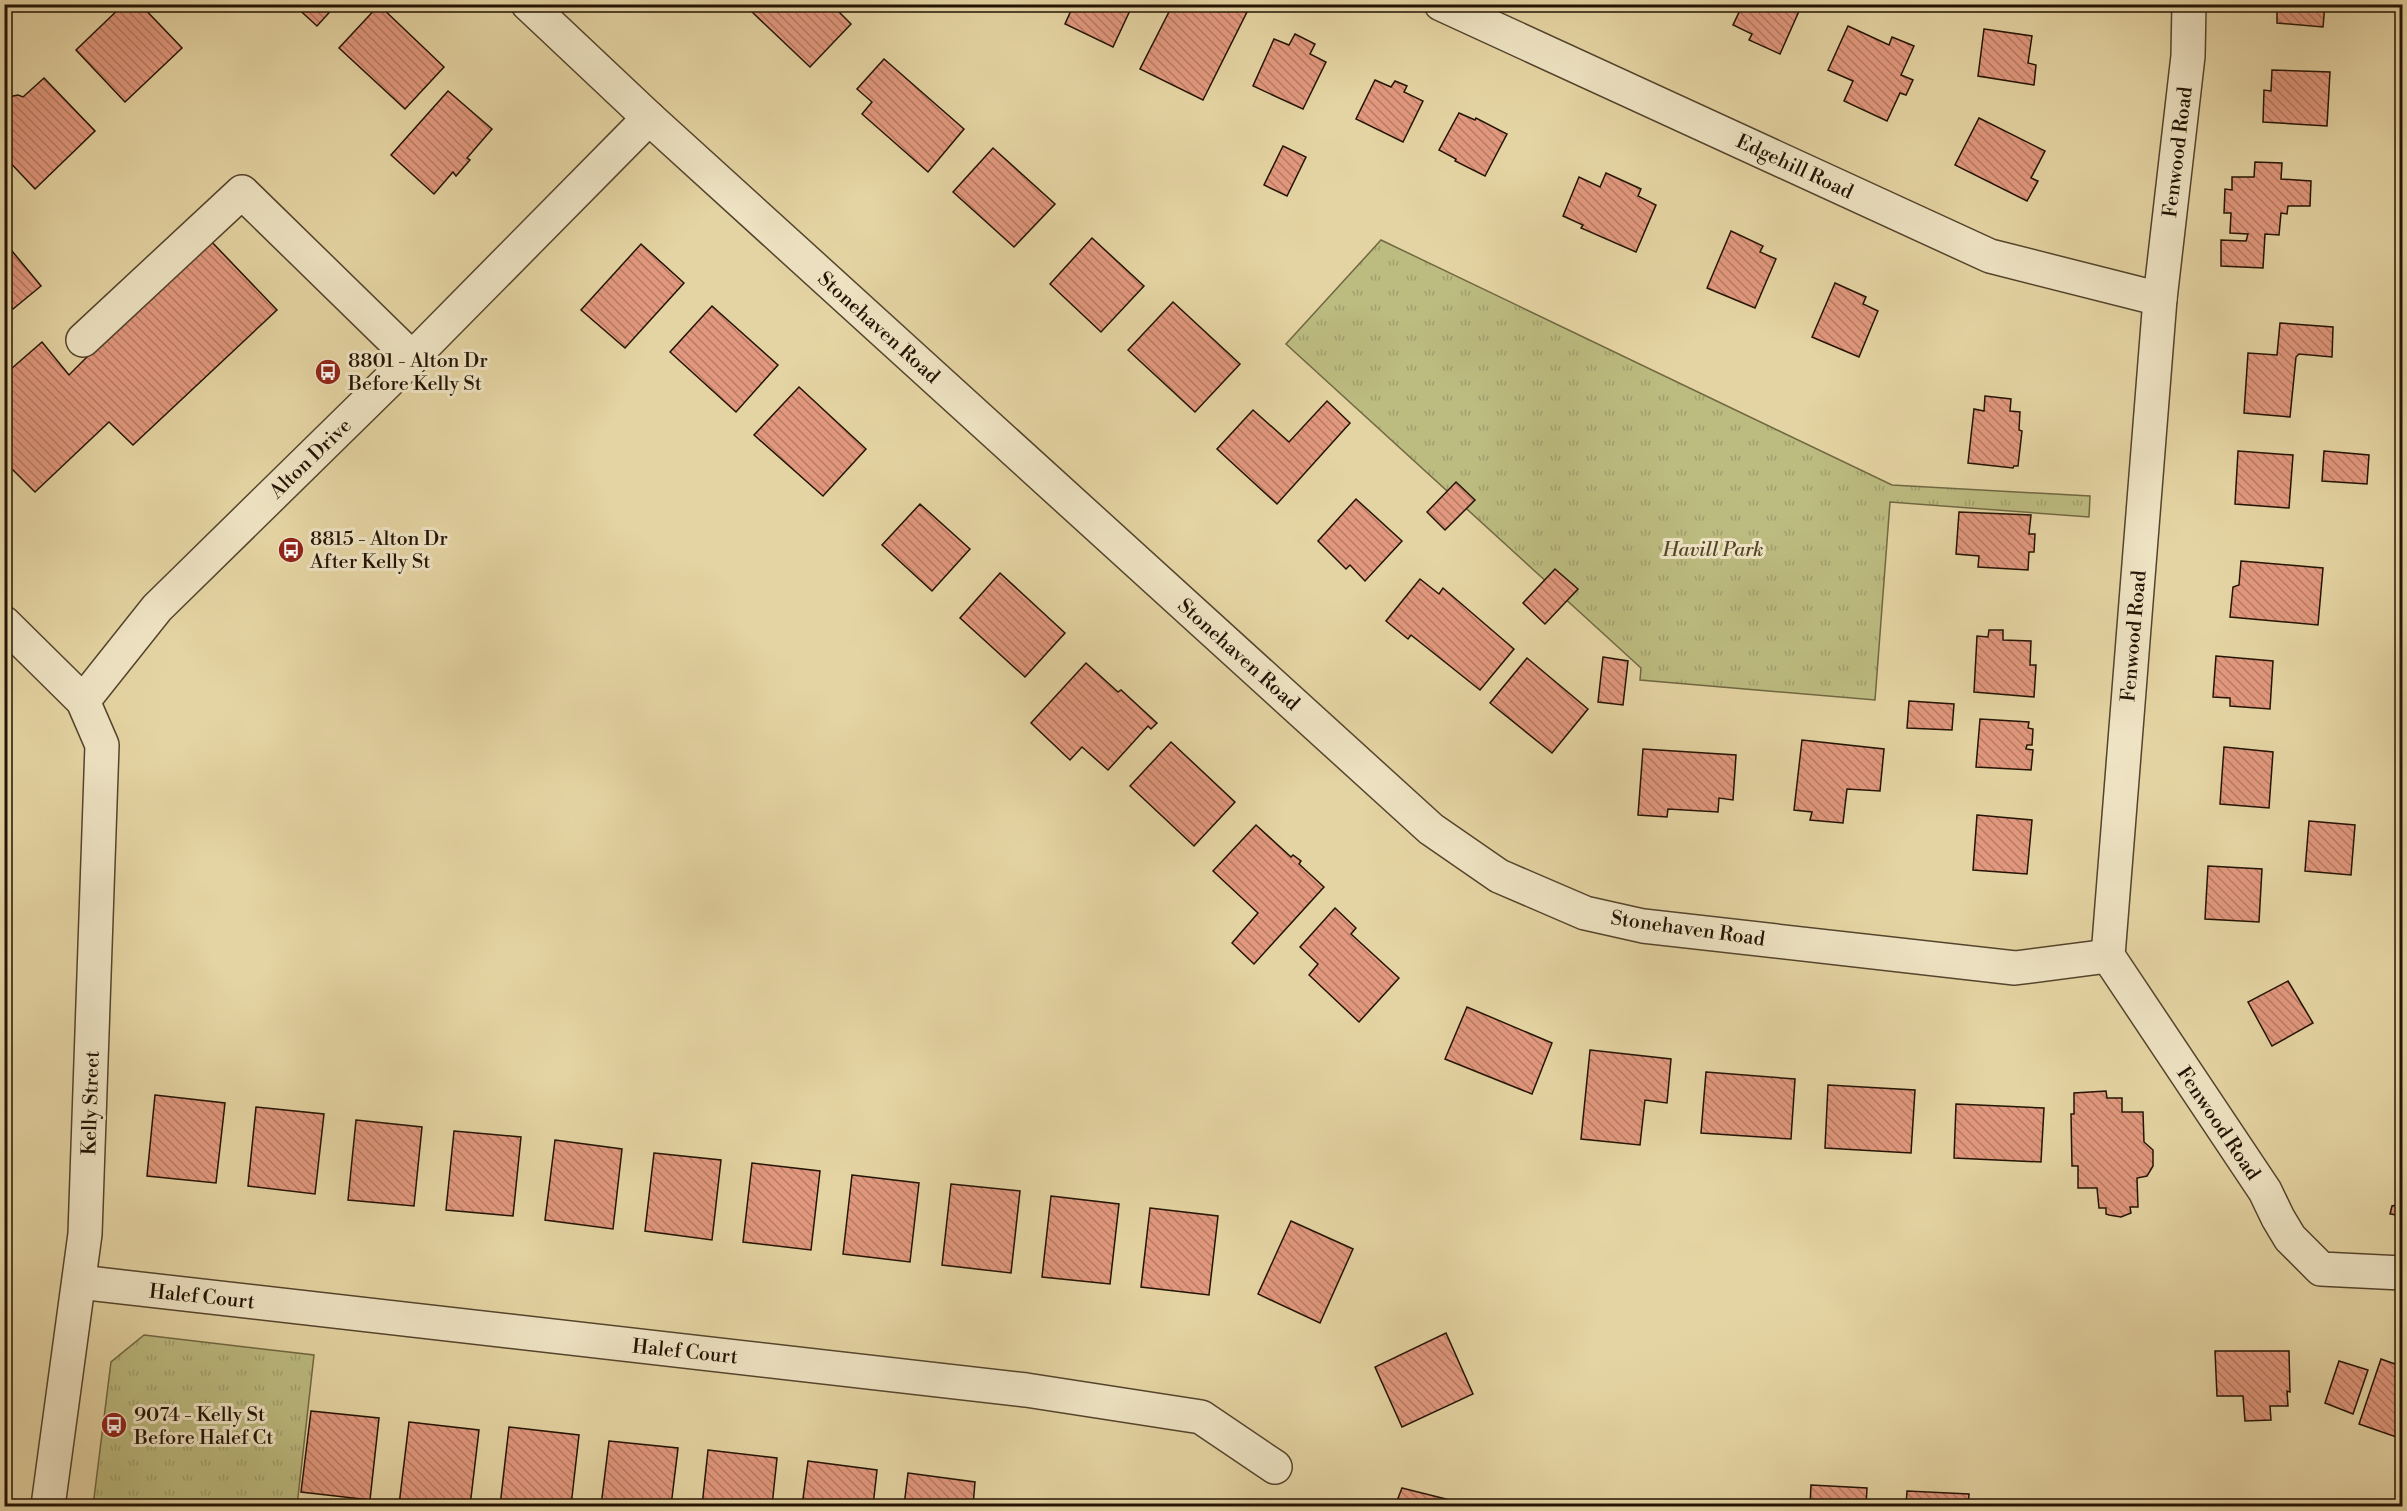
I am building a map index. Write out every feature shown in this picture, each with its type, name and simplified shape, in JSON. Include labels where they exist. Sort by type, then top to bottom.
[{"type":"street","name":"Stonehaven Road","points":[[528,4],[649,118],[1431,829],[1499,876],[1585,912],[1642,926],[2016,968],[2108,956]]},
{"type":"street","name":"Edgehill Road","points":[[1441,4],[1990,256],[2160,299]]},
{"type":"street","name":"Fenwood Road","points":[[2189,4],[2188,56],[2160,299],[2108,956],[2265,1191],[2290,1238],[2321,1269],[2403,1273]]},
{"type":"street","name":"Alton Drive","points":[[83,701],[157,608],[412,358],[649,118]]},
{"type":"street","points":[[83,340],[242,192],[412,358]]},
{"type":"street","points":[[4,623],[83,701]]},
{"type":"street","name":"Kelly Street","points":[[48,1506],[85,1234],[102,745],[83,701]]},
{"type":"street","name":"Halef Court","points":[[78,1282],[1026,1390],[1202,1418],[1275,1467]]},
{"type":"green space","name":"Havill Park","points":[[1381,240],[1892,485],[2090,496],[2089,517],[1890,502],[1875,700],[1640,680],[1641,668],[1286,344]]},
{"type":"green space","points":[[144,1335],[314,1355],[297,1506],[93,1506],[111,1362]]},
{"type":"building","points":[[124,4],[140,4],[182,48],[125,102],[76,50]]},
{"type":"building","points":[[293,4],[337,4],[317,26]]},
{"type":"building","points":[[759,4],[831,4],[851,24],[810,67],[752,12]]},
{"type":"building","points":[[1074,4],[1133,4],[1113,47],[1065,24]]},
{"type":"building","points":[[1173,4],[1237,4],[1248,10],[1203,100],[1140,69]]},
{"type":"building","points":[[1743,4],[1789,4],[1800,9],[1780,54],[1749,40],[1752,34],[1733,25]]},
{"type":"building","points":[[2271,4],[2325,4],[2323,27],[2277,23],[2277,8],[2271,8]]},
{"type":"building","points":[[379,5],[444,67],[405,109],[339,48]]},
{"type":"building","points":[[1848,26],[1889,45],[1892,37],[1914,46],[1901,75],[1913,80],[1906,95],[1900,93],[1887,121],[1844,101],[1853,81],[1828,70]]},
{"type":"building","points":[[1984,29],[2032,36],[2028,63],[2036,65],[2034,85],[1978,76]]},
{"type":"building","points":[[1295,34],[1315,44],[1310,54],[1326,62],[1303,109],[1253,86],[1274,39],[1289,45]]},
{"type":"building","points":[[884,59],[964,129],[928,172],[862,114],[872,102],[857,89]]},
{"type":"building","points":[[2272,70],[2330,72],[2327,126],[2263,122],[2264,90],[2271,91]]},
{"type":"building","points":[[44,78],[95,131],[35,189],[4,156],[4,104],[13,96],[23,97]]},
{"type":"building","points":[[1375,80],[1391,87],[1395,81],[1407,86],[1404,92],[1423,101],[1403,142],[1356,119]]},
{"type":"building","points":[[448,91],[492,129],[467,158],[470,160],[456,176],[453,172],[434,194],[391,155]]},
{"type":"building","points":[[1459,113],[1475,120],[1476,118],[1507,134],[1485,176],[1439,150]]},
{"type":"building","points":[[1979,118],[2045,151],[2031,178],[2038,181],[2027,201],[1955,165]]},
{"type":"building","points":[[1283,146],[1306,157],[1287,196],[1264,185]]},
{"type":"building","points":[[993,148],[1055,204],[1014,247],[953,192]]},
{"type":"building","points":[[2255,162],[2282,163],[2281,179],[2311,181],[2310,206],[2288,206],[2287,214],[2281,213],[2279,235],[2265,234],[2263,268],[2221,266],[2221,240],[2246,241],[2248,234],[2230,233],[2231,213],[2224,213],[2225,189],[2232,190],[2232,177],[2254,177]]},
{"type":"building","points":[[1606,173],[1641,189],[1638,196],[1656,205],[1636,252],[1581,228],[1583,225],[1563,216],[1579,177],[1600,187]]},
{"type":"building","points":[[1731,231],[1763,246],[1760,252],[1776,259],[1755,308],[1707,288]]},
{"type":"building","points":[[207,237],[277,310],[133,445],[109,422],[35,492],[4,461],[4,375],[42,342],[69,375]]},
{"type":"building","points":[[1092,238],[1144,286],[1101,332],[1050,284]]},
{"type":"building","points":[[641,244],[684,283],[625,348],[581,310]]},
{"type":"building","points":[[12,251],[41,286],[13,309],[4,299],[4,257]]},
{"type":"building","points":[[1835,283],[1866,297],[1863,304],[1878,311],[1859,357],[1812,337]]},
{"type":"building","points":[[1173,302],[1240,364],[1195,412],[1128,350]]},
{"type":"building","points":[[712,306],[778,365],[736,412],[670,352]]},
{"type":"building","points":[[2280,323],[2333,327],[2332,357],[2299,354],[2296,357],[2290,417],[2244,413],[2248,353],[2277,355]]},
{"type":"building","points":[[799,387],[866,449],[823,496],[754,435]]},
{"type":"building","points":[[1985,396],[2011,399],[2010,411],[2020,412],[2019,430],[2022,431],[2018,466],[2013,468],[1968,463],[1974,409],[1984,411]]},
{"type":"building","points":[[1327,401],[1350,423],[1277,504],[1217,449],[1253,410],[1289,442]]},
{"type":"building","points":[[2238,451],[2293,455],[2289,508],[2235,504]]},
{"type":"building","points":[[2324,451],[2369,455],[2367,484],[2322,481]]},
{"type":"building","points":[[1456,482],[1475,500],[1445,530],[1427,512]]},
{"type":"building","points":[[1356,499],[1402,541],[1365,581],[1350,565],[1346,569],[1318,541]]},
{"type":"building","points":[[920,504],[970,549],[932,591],[882,545]]},
{"type":"building","points":[[1959,512],[2031,515],[2029,534],[2035,534],[2034,552],[2029,552],[2028,570],[1978,567],[1979,556],[1956,554]]},
{"type":"building","points":[[2241,561],[2323,568],[2318,625],[2230,617],[2233,587],[2239,585]]},
{"type":"building","points":[[1555,569],[1578,589],[1545,624],[1523,603]]},
{"type":"building","points":[[1000,573],[1065,633],[1025,677],[960,618]]},
{"type":"building","points":[[1420,579],[1439,594],[1443,588],[1514,649],[1480,690],[1411,635],[1408,639],[1386,621]]},
{"type":"building","points":[[1989,630],[2003,630],[2003,640],[2031,641],[2030,665],[2036,665],[2034,697],[1974,692],[1977,636],[1988,637]]},
{"type":"building","points":[[2216,656],[2273,661],[2270,709],[2230,706],[2230,698],[2213,697]]},
{"type":"building","points":[[1603,657],[1628,661],[1623,705],[1598,702]]},
{"type":"building","points":[[1527,658],[1588,709],[1552,753],[1490,703]]},
{"type":"building","points":[[1086,663],[1118,692],[1121,690],[1157,723],[1151,729],[1148,726],[1108,770],[1082,747],[1070,760],[1031,723]]},
{"type":"building","points":[[1909,701],[1954,704],[1952,730],[1907,728]]},
{"type":"building","points":[[1980,719],[2029,722],[2028,728],[2033,729],[2032,745],[2027,745],[2026,749],[2033,750],[2031,770],[1976,767]]},
{"type":"building","points":[[1802,740],[1884,749],[1880,791],[1847,789],[1843,823],[1810,820],[1812,812],[1794,810]]},
{"type":"building","points":[[1171,742],[1235,802],[1194,846],[1130,786]]},
{"type":"building","points":[[2224,747],[2273,752],[2269,808],[2220,804]]},
{"type":"building","points":[[1643,749],[1736,755],[1733,800],[1719,798],[1718,812],[1668,809],[1667,817],[1638,815]]},
{"type":"building","points":[[1977,815],[2032,820],[2027,874],[1973,870]]},
{"type":"building","points":[[2309,821],[2355,825],[2351,875],[2305,871]]},
{"type":"building","points":[[1256,825],[1291,857],[1293,855],[1301,861],[1299,864],[1324,887],[1254,964],[1232,943],[1258,913],[1213,871]]},
{"type":"building","points":[[2208,866],[2262,869],[2259,922],[2205,919]]},
{"type":"building","points":[[1335,908],[1356,928],[1351,934],[1399,978],[1359,1022],[1309,975],[1318,964],[1300,947]]},
{"type":"building","points":[[2288,981],[2313,1023],[2272,1046],[2248,1002]]},
{"type":"building","points":[[1467,1007],[1552,1043],[1532,1094],[1445,1059]]},
{"type":"building","points":[[1590,1050],[1671,1059],[1667,1103],[1645,1100],[1640,1145],[1581,1139]]},
{"type":"building","points":[[1706,1072],[1795,1079],[1791,1139],[1701,1133]]},
{"type":"building","points":[[1828,1085],[1915,1090],[1911,1153],[1825,1148]]},
{"type":"building","points":[[2106,1091],[2107,1098],[2122,1098],[2122,1112],[2143,1112],[2144,1142],[2153,1150],[2153,1166],[2147,1176],[2137,1178],[2138,1207],[2130,1207],[2131,1213],[2121,1217],[2106,1214],[2106,1208],[2099,1208],[2097,1188],[2078,1188],[2078,1166],[2072,1166],[2071,1114],[2074,1114],[2074,1093]]},
{"type":"building","points":[[155,1095],[225,1103],[216,1183],[147,1176]]},
{"type":"building","points":[[1956,1104],[2044,1108],[2041,1162],[1954,1158]]},
{"type":"building","points":[[256,1107],[324,1114],[315,1194],[248,1186]]},
{"type":"building","points":[[356,1120],[422,1127],[414,1206],[348,1200]]},
{"type":"building","points":[[454,1131],[521,1137],[513,1216],[446,1210]]},
{"type":"building","points":[[555,1140],[622,1149],[613,1229],[545,1220]]},
{"type":"building","points":[[654,1153],[721,1160],[712,1240],[645,1231]]},
{"type":"building","points":[[752,1163],[820,1171],[811,1250],[743,1242]]},
{"type":"building","points":[[2402,1172],[2402,1216],[2390,1214],[2392,1206],[2397,1205]]},
{"type":"building","points":[[852,1175],[919,1183],[910,1262],[843,1254]]},
{"type":"building","points":[[951,1184],[1020,1191],[1011,1273],[942,1265]]},
{"type":"building","points":[[1051,1196],[1119,1204],[1110,1284],[1042,1277]]},
{"type":"building","points":[[1150,1208],[1218,1216],[1209,1295],[1141,1287]]},
{"type":"building","points":[[1291,1221],[1353,1249],[1320,1323],[1258,1294]]},
{"type":"building","points":[[1446,1333],[1473,1394],[1402,1427],[1375,1367]]},
{"type":"building","points":[[2215,1351],[2289,1351],[2288,1406],[2270,1406],[2271,1420],[2245,1421],[2243,1396],[2217,1396]]},
{"type":"building","points":[[2398,1357],[2402,1359],[2402,1439],[2359,1424],[2381,1359],[2395,1364]]},
{"type":"building","points":[[2339,1361],[2368,1370],[2353,1414],[2325,1403]]},
{"type":"building","points":[[311,1411],[379,1418],[370,1500],[301,1492]]},
{"type":"building","points":[[409,1422],[479,1430],[470,1506],[399,1505]]},
{"type":"building","points":[[509,1427],[579,1435],[571,1506],[500,1506]]},
{"type":"building","points":[[609,1441],[678,1448],[671,1506],[601,1506]]},
{"type":"building","points":[[708,1450],[777,1458],[772,1506],[702,1506]]},
{"type":"building","points":[[808,1461],[877,1470],[873,1506],[802,1506]]},
{"type":"building","points":[[908,1473],[975,1482],[973,1506],[904,1506]]},
{"type":"building","points":[[1811,1485],[1867,1488],[1866,1506],[1810,1506]]},
{"type":"building","points":[[1402,1488],[1466,1504],[1465,1506],[1395,1506]]},
{"type":"building","points":[[1907,1491],[1969,1494],[1968,1506],[1906,1506]]},
{"type":"place","name":"8801 - Alton Dr Before Kelly St","points":[[328,372]]},
{"type":"place","name":"8815 - Alton Dr After Kelly St","points":[[291,550]]},
{"type":"place","name":"9074 - Kelly St Before Halef Ct","points":[[114,1425]]}]
